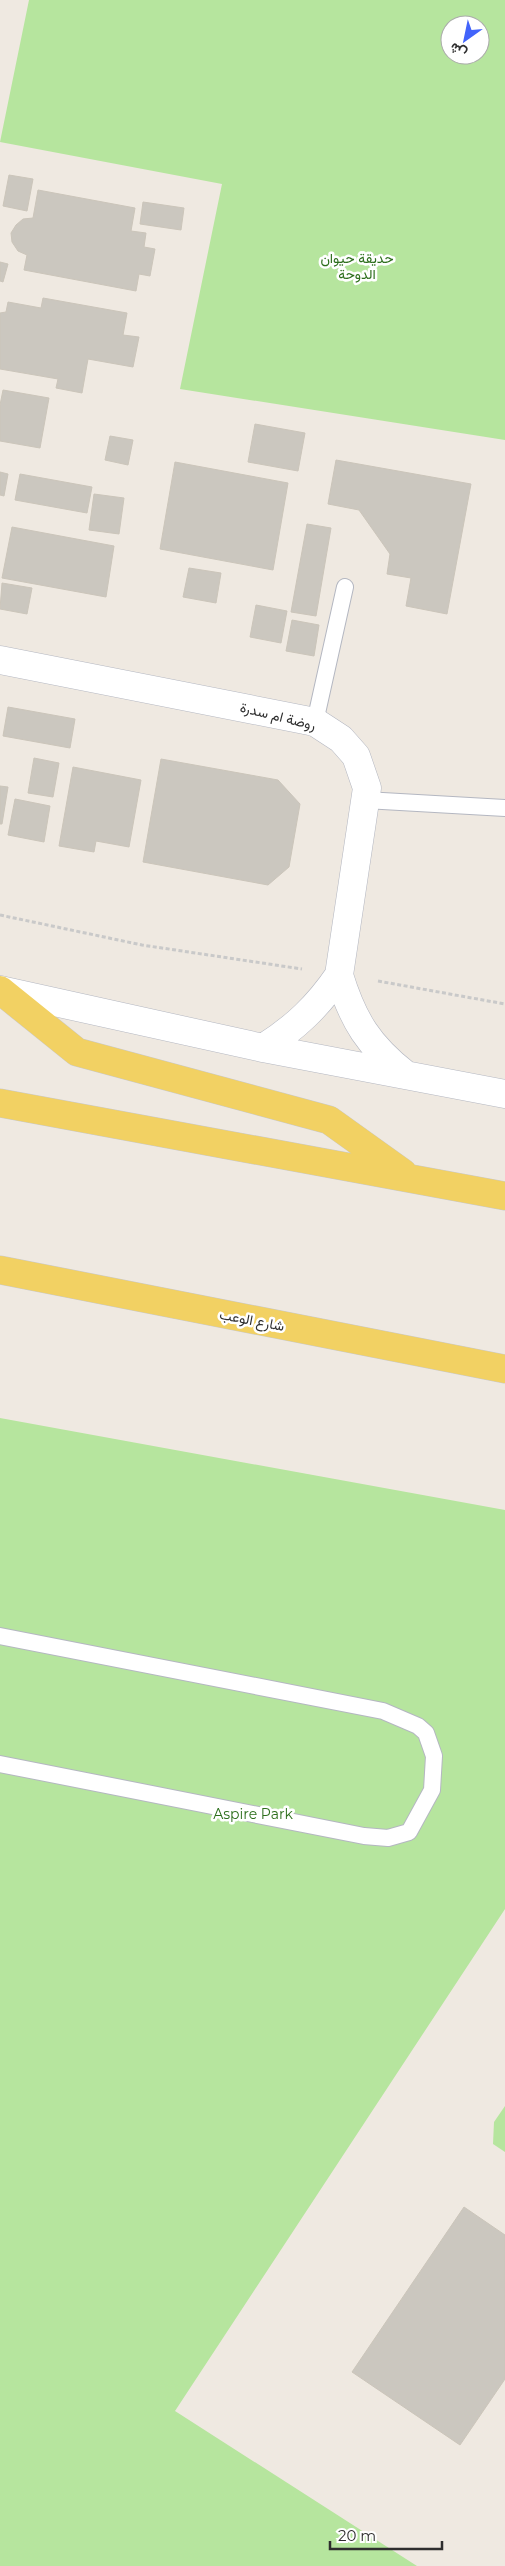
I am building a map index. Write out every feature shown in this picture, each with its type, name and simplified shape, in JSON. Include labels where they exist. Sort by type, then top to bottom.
[{"type":"main road","points":[[0,990],[77,1052],[329,1120],[409,1177]]},
{"type":"main road","points":[[0,1103],[505,1196]]},
{"type":"main road","name":"شارع الوعب","points":[[0,1270],[505,1369]]},
{"type":"street","name":"روضة ام سدرة","points":[[0,660],[315,722],[341,739],[356,756],[367,788],[339,975],[324,998],[306,1017],[286,1034],[263,1048]]},
{"type":"street","name":"روضة ام سدرة","points":[[339,975],[348,1005],[362,1032],[382,1056],[406,1076]]},
{"type":"street","points":[[0,990],[263,1048],[505,1094]]},
{"type":"lane","points":[[315,722],[345,587]]},
{"type":"lane","points":[[365,800],[505,808]]},
{"type":"lane","points":[[0,1636],[383,1711],[418,1726],[426,1733],[434,1756],[432,1790],[409,1832],[388,1838],[364,1836],[0,1764]]},
{"type":"path","points":[[0,915],[142,945],[339,975],[505,1004]]},
{"type":"green space","name":"حديقة حيوان الدوحة","points":[[29,0],[505,0],[505,440],[180,389],[222,184],[0,142]]},
{"type":"green space","name":"Aspire Park","points":[[0,1418],[505,1510],[505,1909],[175,2411],[417,2566],[0,2566]]},
{"type":"green space","points":[[505,2106],[505,2152],[493,2144],[494,2122]]},
{"type":"building","points":[[9,175],[33,179],[27,211],[3,206]]},
{"type":"building","points":[[38,190],[135,208],[131,231],[146,233],[144,247],[155,249],[150,276],[139,274],[136,291],[24,270],[27,255],[18,251],[12,242],[11,233],[23,219],[33,218]]},
{"type":"building","points":[[143,202],[184,208],[181,230],[140,224]]},
{"type":"building","points":[[0,262],[8,264],[3,282],[0,281]]},
{"type":"building","points":[[43,298],[127,313],[123,335],[139,337],[133,367],[88,359],[82,393],[56,388],[58,379],[0,369],[0,313],[6,312],[8,302],[41,308]]},
{"type":"building","points":[[3,390],[49,398],[40,448],[0,441],[0,405]]},
{"type":"building","points":[[255,424],[305,433],[298,471],[248,462]]},
{"type":"building","points":[[110,436],[133,440],[128,465],[105,460]]},
{"type":"building","points":[[336,460],[471,484],[447,614],[406,606],[411,578],[387,574],[390,554],[359,510],[328,504]]},
{"type":"building","points":[[175,462],[288,483],[273,570],[160,549]]},
{"type":"building","points":[[0,472],[8,474],[4,496],[0,495]]},
{"type":"building","points":[[20,474],[92,487],[87,513],[15,500]]},
{"type":"building","points":[[94,494],[124,498],[119,534],[89,530]]},
{"type":"building","points":[[307,524],[331,528],[316,616],[291,612]]},
{"type":"building","points":[[12,527],[114,546],[106,597],[2,578]]},
{"type":"building","points":[[189,568],[221,573],[216,603],[183,597]]},
{"type":"building","points":[[2,583],[32,588],[27,614],[0,609]]},
{"type":"building","points":[[256,605],[287,611],[281,643],[250,637]]},
{"type":"building","points":[[292,620],[319,625],[314,656],[286,651]]},
{"type":"building","points":[[8,707],[75,719],[70,748],[3,736]]},
{"type":"building","points":[[34,758],[59,763],[53,797],[28,793]]},
{"type":"building","points":[[161,759],[278,780],[300,804],[289,867],[268,885],[143,862]]},
{"type":"building","points":[[73,767],[141,780],[129,847],[96,841],[94,852],[59,846]]},
{"type":"building","points":[[0,786],[8,787],[2,824],[0,824]]},
{"type":"building","points":[[15,799],[50,806],[44,842],[8,835]]},
{"type":"building","points":[[464,2207],[505,2235],[505,2379],[460,2445],[352,2372]]}]
